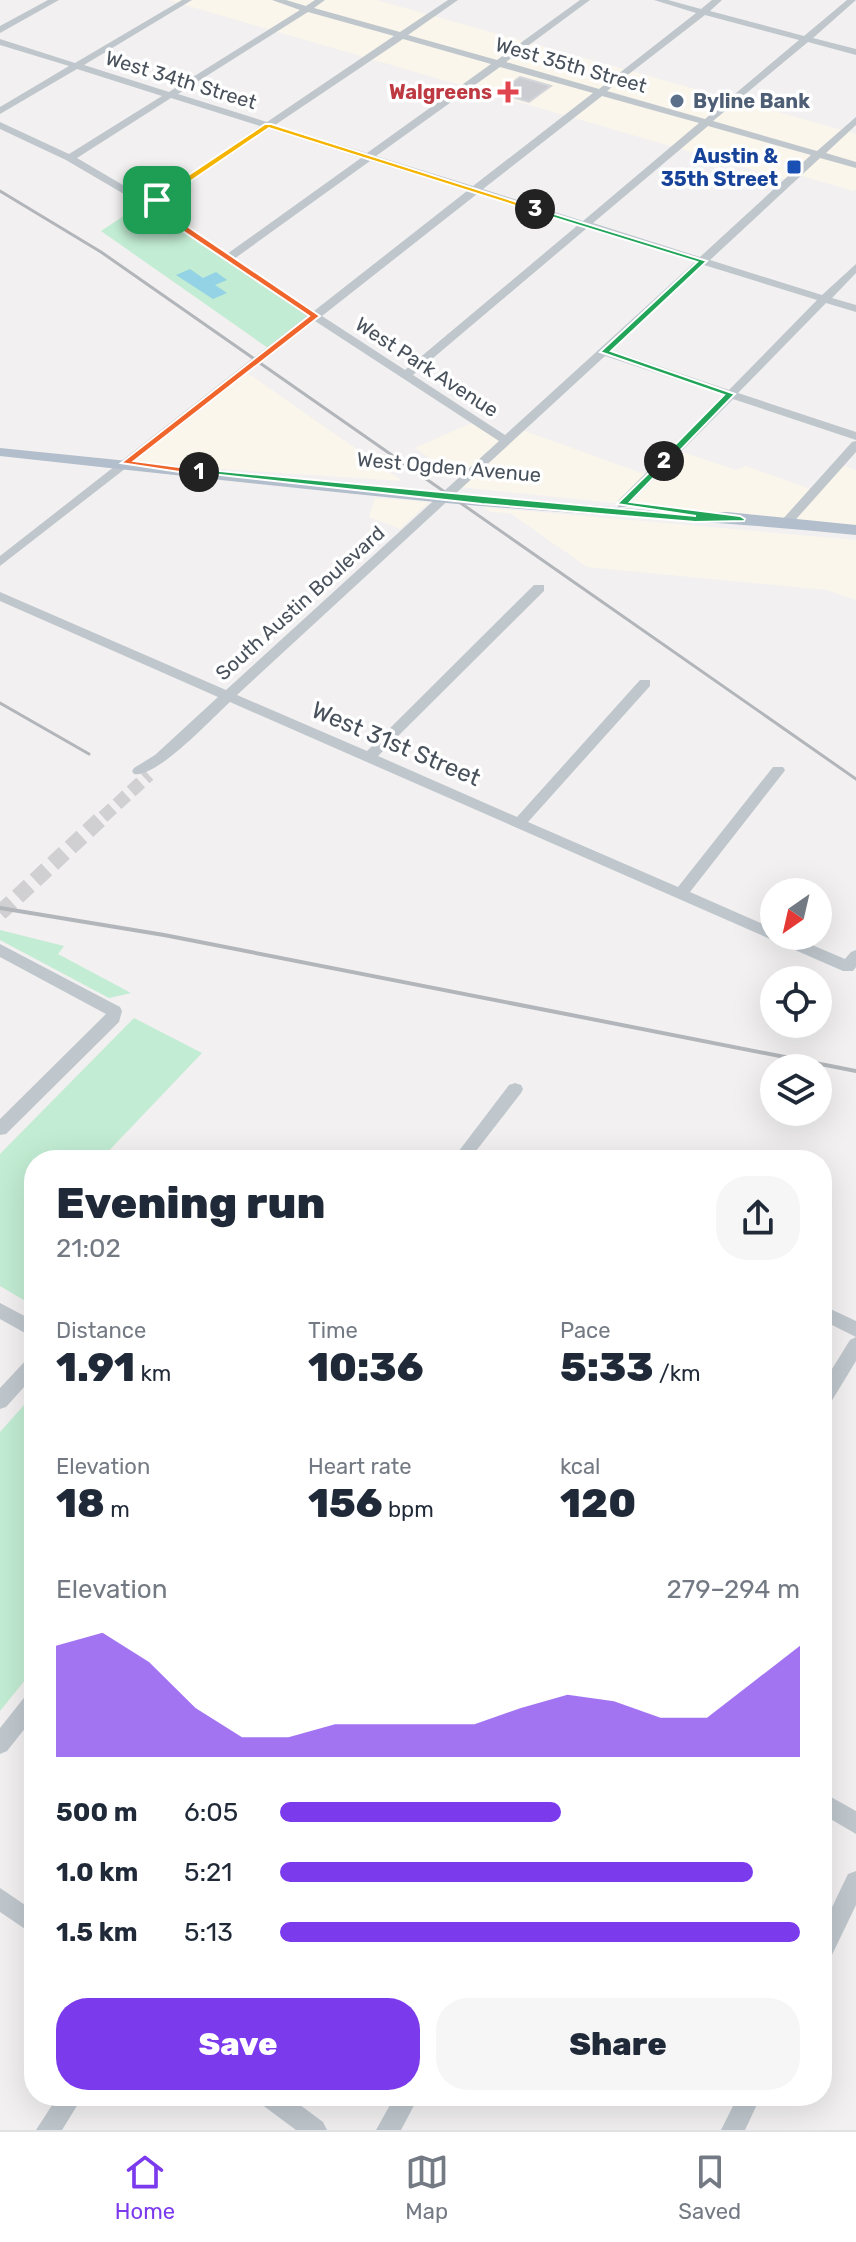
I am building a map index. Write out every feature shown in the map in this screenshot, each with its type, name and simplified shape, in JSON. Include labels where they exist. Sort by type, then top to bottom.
[{"type":"main road","name":"West Ogden Avenue","points":[[0,452],[126,463],[244,478],[622,504],[856,530]]},
{"type":"main road","name":"West Ogden Avenue","points":[[450,493],[695,519],[740,519]]},
{"type":"street","points":[[0,30],[55,0]]},
{"type":"street","points":[[0,111],[188,0]]},
{"type":"street","name":"West 35th Street","points":[[276,0],[856,165]]},
{"type":"street","points":[[70,158],[321,0]]},
{"type":"street","points":[[150,205],[454,0]]},
{"type":"street","points":[[227,259],[586,0]]},
{"type":"street","points":[[658,0],[856,52]]},
{"type":"street","points":[[0,562],[244,371],[271,354],[274,348],[718,0]]},
{"type":"street","points":[[406,375],[852,0]]},
{"type":"street","name":"West 34th Street","points":[[0,42],[856,309]]},
{"type":"street","name":"South Austin Boulevard","points":[[144,773],[856,120]]},
{"type":"street","name":"West Park Avenue","points":[[0,125],[70,158],[150,205],[227,259],[507,441]]},
{"type":"street","points":[[622,504],[856,267]]},
{"type":"street","points":[[605,352],[856,436]]},
{"type":"street","points":[[786,523],[856,445]]},
{"type":"street","points":[[368,758],[539,588]]},
{"type":"street","name":"West 31st Street","points":[[0,596],[760,928]]},
{"type":"street","points":[[519,823],[645,683]]},
{"type":"street","points":[[680,894],[778,770]]},
{"type":"street","points":[[0,950],[114,1011],[113,1018],[0,1129]]},
{"type":"street","name":"West 31st Street","points":[[818,950],[852,962]]},
{"type":"street","points":[[468,1150],[515,1089]]},
{"type":"street","points":[[0,1310],[24,1324]]},
{"type":"street","points":[[832,1317],[856,1329]]},
{"type":"street","points":[[832,1385],[856,1345]]},
{"type":"street","points":[[0,1401],[24,1374]]},
{"type":"street","points":[[0,1744],[24,1714]]},
{"type":"street","points":[[832,1808],[856,1823]]},
{"type":"street","points":[[832,1931],[856,1882]]},
{"type":"street","points":[[0,1899],[24,1917]]},
{"type":"street","points":[[48,2130],[65,2106]]},
{"type":"street","points":[[283,2106],[315,2130]]},
{"type":"street","points":[[388,2130],[402,2106]]},
{"type":"street","points":[[733,2130],[745,2106]]},
{"type":"shaded area","points":[[168,0],[376,0],[856,134],[856,189],[853,191],[799,175],[787,180]]},
{"type":"shaded area","points":[[246,372],[402,481],[129,463]]},
{"type":"shaded area","points":[[474,422],[504,441],[461,480],[415,448]]},
{"type":"shaded area","points":[[522,430],[647,475],[673,449],[736,470],[746,466],[813,490],[837,464],[856,470],[856,528],[460,487]]},
{"type":"shaded area","points":[[375,498],[429,502],[400,529],[369,517]]},
{"type":"shaded area","points":[[483,507],[856,540],[856,600],[827,590],[587,567],[510,513],[491,512]]},
{"type":"green space","points":[[143,203],[310,316],[268,348],[101,231]]},
{"type":"green space","points":[[0,930],[64,946],[58,954],[131,993],[109,998],[0,940]]},
{"type":"green space","points":[[134,1018],[202,1053],[110,1150],[24,1150],[24,1300],[0,1286],[0,1154]]},
{"type":"green space","points":[[24,1405],[24,1681],[0,1711],[0,1432]]},
{"type":"water","points":[[190,269],[203,278],[216,272],[227,280],[215,285],[227,293],[213,299],[176,275]]},
{"type":"building","name":"Walgreens","points":[[520,77],[551,86],[529,102],[498,93]]},
{"type":"tunnel","points":[[103,817],[149,775]]},
{"type":"tunnel","points":[[0,913],[105,815]]},
{"type":"railway","points":[[0,191],[101,252],[856,779]]},
{"type":"railway","points":[[0,703],[89,754]]},
{"type":"railway","points":[[0,908],[164,935],[856,1071]]},
{"type":"place","name":"Walgreens","points":[[508,92]]},
{"type":"place","name":"Byline Bank","points":[[677,101]]},
{"type":"place","name":"Austin & 35th Street","points":[[794,167]]},
{"type":"route","points":[[268,126],[703,261],[605,352],[730,394],[622,504],[699,511],[740,519],[695,519],[431,496],[126,463],[315,316],[150,205],[157,200],[268,126]]}]
